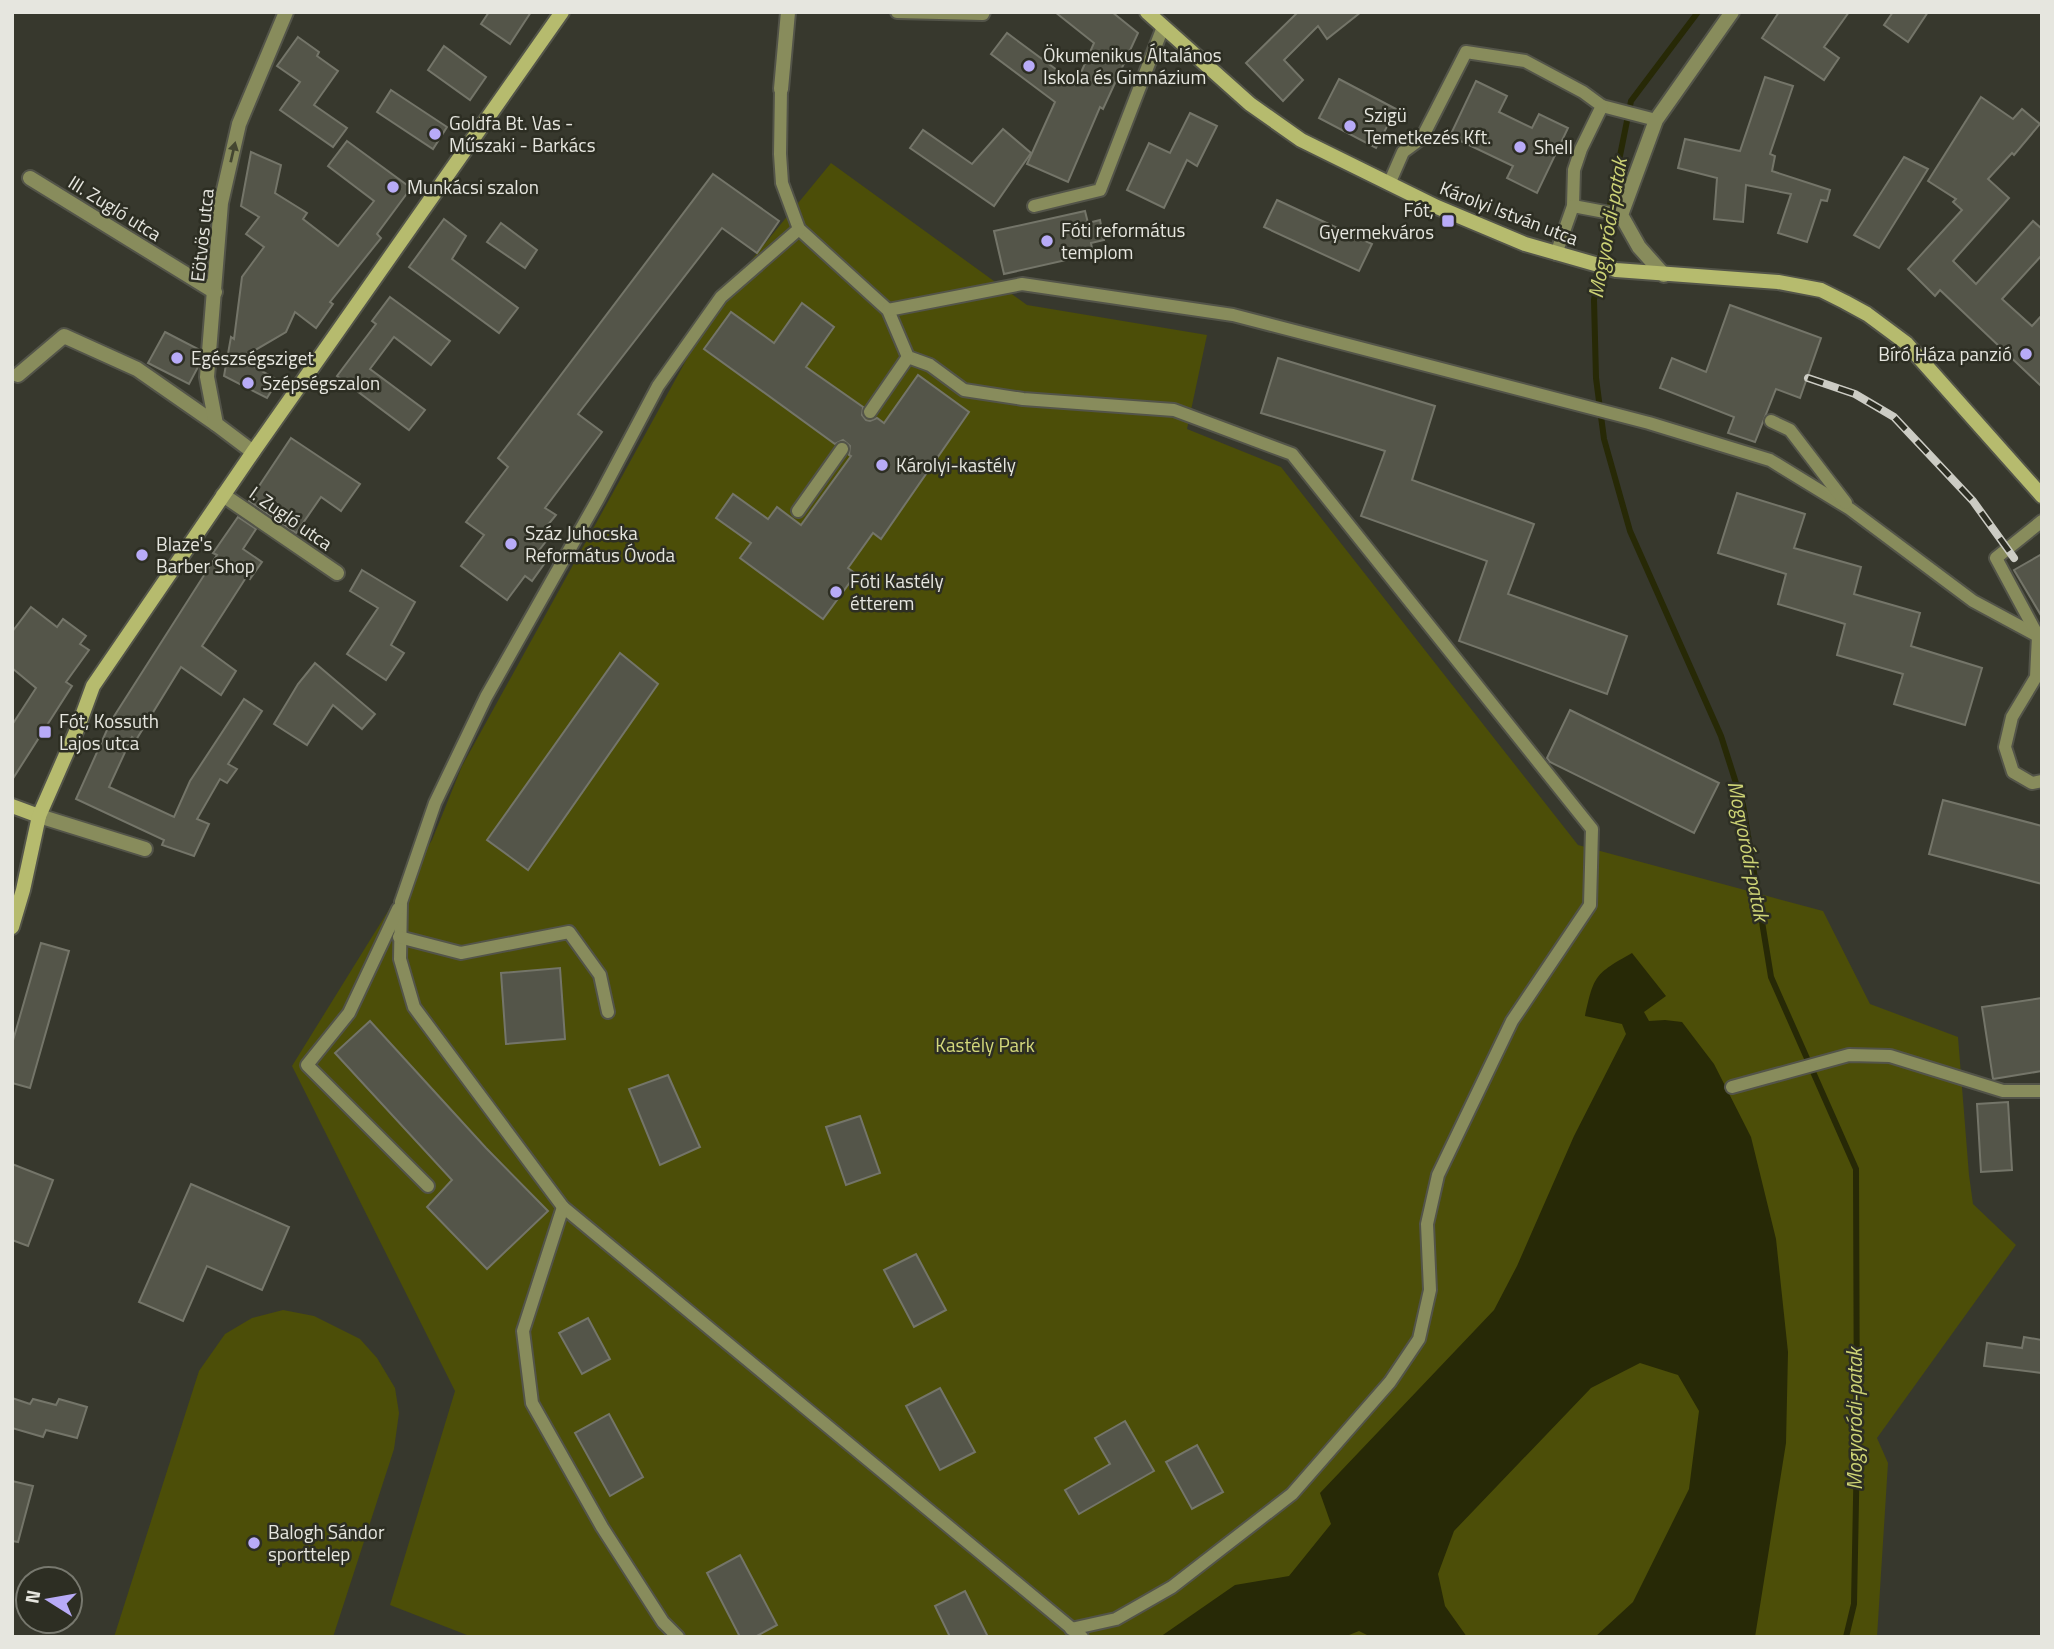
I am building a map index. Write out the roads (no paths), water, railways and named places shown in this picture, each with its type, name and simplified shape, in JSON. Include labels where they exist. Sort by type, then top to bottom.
[{"type":"main road","points":[[12,927],[39,816],[93,686],[223,495],[562,12]]},
{"type":"main road","name":"Károlyi István utca","points":[[1147,12],[1250,104],[1301,141],[1389,184],[1513,239],[1614,270],[1801,285],[1821,290],[1867,314],[1906,342],[2042,496]]},
{"type":"main road","points":[[12,806],[39,816]]},
{"type":"street","name":"Eötvös utca","points":[[216,424],[207,377],[221,203],[239,124],[286,12]]},
{"type":"street","points":[[781,89],[788,12]]},
{"type":"street","points":[[1664,275],[1639,247],[1618,214],[1649,118],[1732,12]]},
{"type":"street","name":"III. Zugló utca","points":[[30,178],[215,292]]},
{"type":"street","points":[[18,375],[64,336],[137,369],[253,452]]},
{"type":"street","name":"I. Zugló utca","points":[[223,495],[337,573]]},
{"type":"street","points":[[39,816],[145,849]]},
{"type":"lane","points":[[897,12],[984,12]]},
{"type":"lane","points":[[1034,206],[1100,190],[1163,27]]},
{"type":"lane","points":[[1389,184],[1404,152],[1422,138],[1466,52],[1525,61],[1583,92],[1602,106],[1649,118]]},
{"type":"lane","points":[[781,89],[782,183],[799,229],[888,310],[908,357],[930,365],[964,390],[1023,399],[1174,410],[1292,454],[1592,829],[1590,905],[1512,1021],[1438,1175],[1427,1224],[1430,1290],[1419,1339],[1390,1382],[1292,1494],[1172,1587],[1116,1619],[1069,1633]]},
{"type":"lane","points":[[1556,254],[1573,206],[1574,170],[1602,106]]},
{"type":"lane","points":[[1573,206],[1618,214]]},
{"type":"lane","points":[[428,1186],[307,1065],[349,1013],[401,902],[435,803],[486,697],[598,499],[658,386],[721,297],[799,229]]},
{"type":"lane","points":[[888,310],[1022,284],[1233,316],[1584,405],[1770,460],[1850,509],[1973,601],[2040,640]]},
{"type":"lane","points":[[870,412],[908,357]]},
{"type":"lane","points":[[1771,421],[1790,430],[1850,509]]},
{"type":"lane","points":[[798,511],[842,449]]},
{"type":"lane","points":[[2042,522],[1996,558],[2040,640],[2036,677],[2012,718],[2005,747],[2012,772],[2032,783],[2042,781]]},
{"type":"lane","points":[[401,902],[400,959],[414,1007],[563,1207],[1069,1633],[1082,1637]]},
{"type":"lane","points":[[399,937],[461,953],[569,932],[600,975],[608,1012]]},
{"type":"lane","points":[[1732,1087],[1849,1055],[1890,1056],[2003,1091],[2042,1091]]},
{"type":"lane","points":[[563,1207],[523,1331],[532,1403],[602,1527],[663,1622],[678,1637]]},
{"type":"waterway","name":"Mogyoródi-patak","points":[[1698,12],[1631,101],[1594,300],[1596,378],[1604,439],[1630,531],[1721,736],[1743,805],[1771,977],[1856,1169],[1857,1449],[1854,1604],[1846,1637]]},
{"type":"railway","points":[[1808,378],[1855,394],[1894,417],[1973,501],[2014,558]]},
{"type":"place","name":"Ökumenikus Általános Iskola és Gimnázium","points":[[1029,66]]},
{"type":"place","name":"Szigü Temetkezés Kft.","points":[[1350,126]]},
{"type":"place","name":"Goldfa Bt. Vas - Műszaki - Barkács","points":[[435,134]]},
{"type":"place","name":"Shell","points":[[1520,147]]},
{"type":"place","name":"Munkácsi szalon","points":[[393,187]]},
{"type":"place","name":"Fót, Gyermekváros","points":[[1448,221]]},
{"type":"place","name":"Fóti református templom","points":[[1047,241]]},
{"type":"place","name":"Bíró Háza panzió","points":[[2026,354]]},
{"type":"place","name":"Egészségsziget","points":[[177,358]]},
{"type":"place","name":"Szépségszalon","points":[[248,383]]},
{"type":"place","name":"Károlyi-kastély","points":[[882,465]]},
{"type":"place","name":"Száz Juhocska Református Óvoda","points":[[511,544]]},
{"type":"place","name":"Blaze's Barber Shop","points":[[142,555]]},
{"type":"place","name":"Fóti Kastély étterem","points":[[836,592]]},
{"type":"place","name":"Fót, Kossuth Lajos utca","points":[[45,732]]},
{"type":"place","name":"Balogh Sándor sporttelep","points":[[254,1543]]},
{"type":"park label","name":"Kastély Park","points":[[985,1045]]}]
